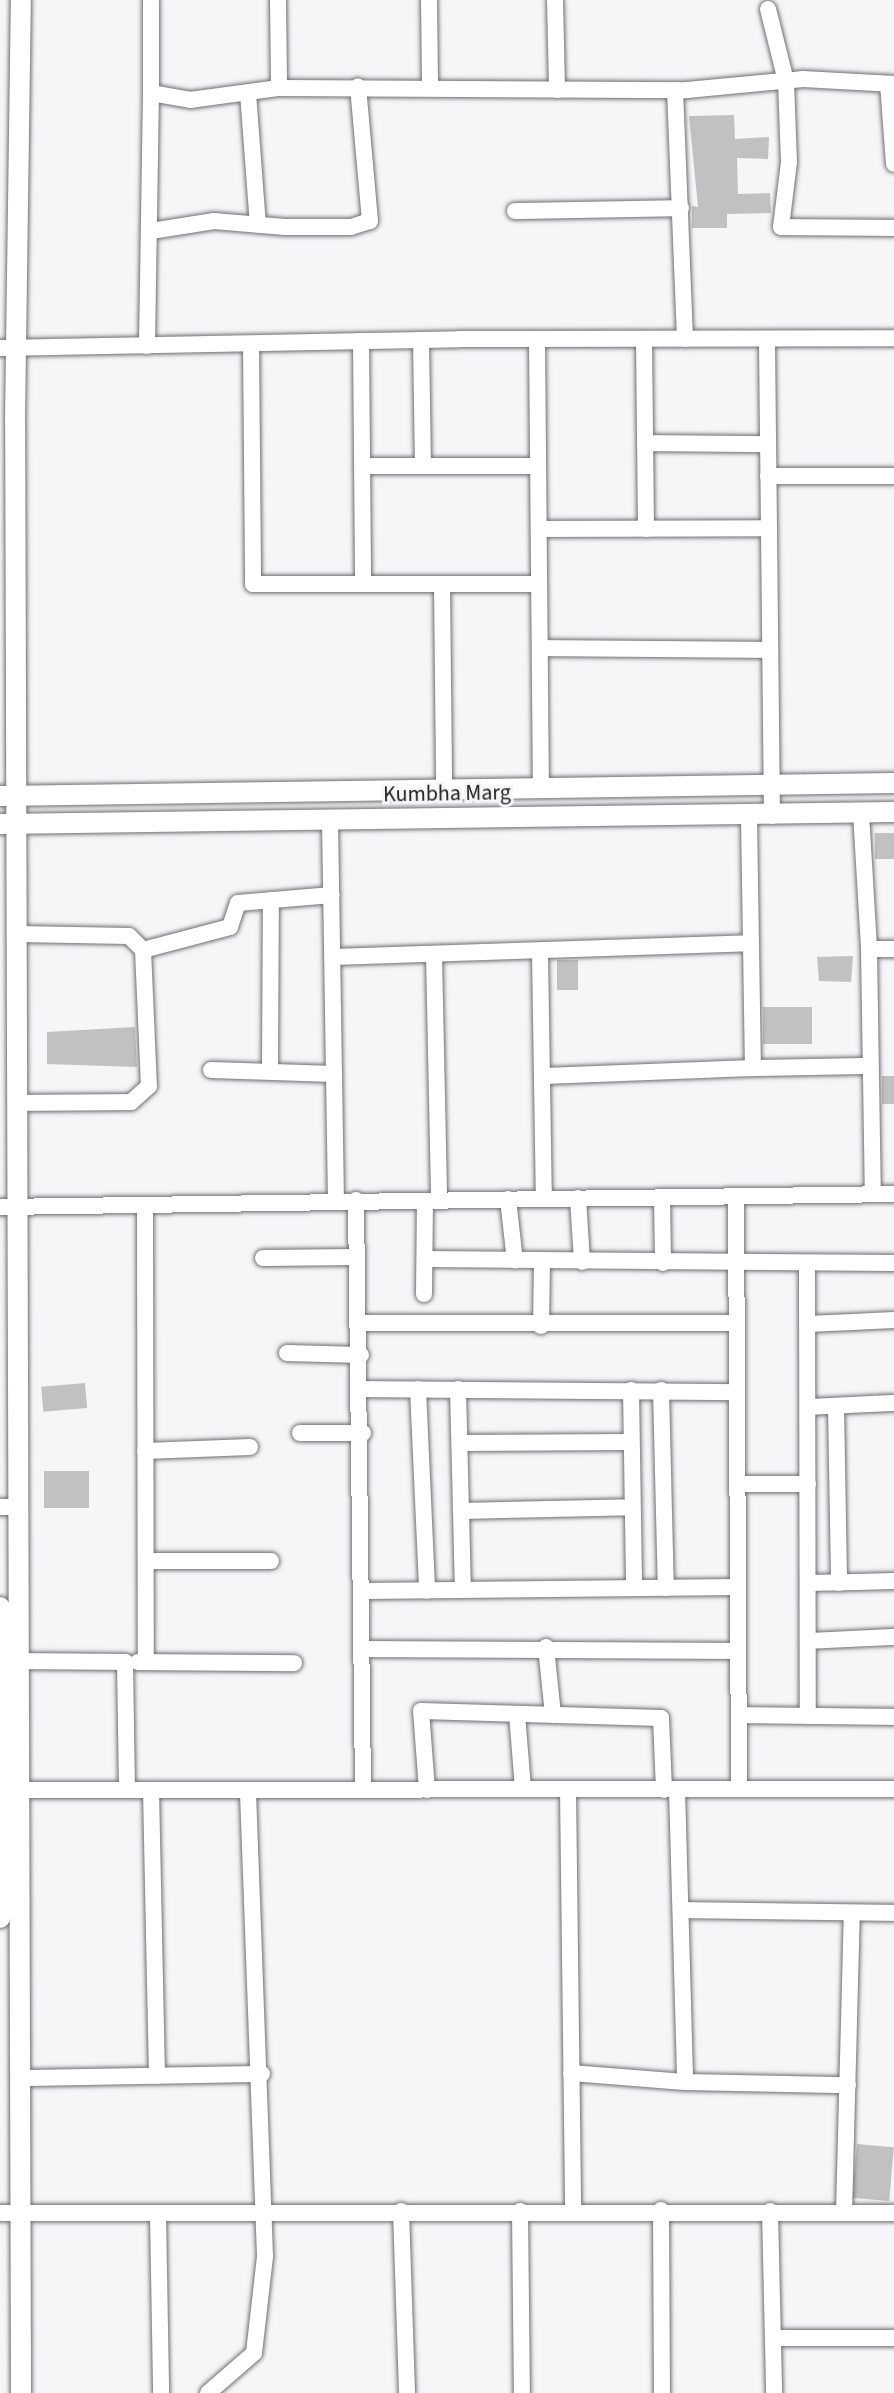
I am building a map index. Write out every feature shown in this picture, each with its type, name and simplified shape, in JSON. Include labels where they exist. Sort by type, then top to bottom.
[{"type":"street","points":[[21,0],[8,359],[9,824],[18,934],[19,1103],[10,1207],[10,1507],[20,1661],[21,2393]]},
{"type":"street","points":[[147,346],[151,231],[151,0]]},
{"type":"street","points":[[278,0],[279,88]]},
{"type":"street","points":[[429,0],[430,86]]},
{"type":"street","points":[[555,0],[557,90]]},
{"type":"street","points":[[784,0],[764,4],[786,81],[789,162],[781,227],[894,228]]},
{"type":"street","points":[[151,93],[190,100],[279,88],[430,86],[675,90],[786,81],[891,84],[894,164]]},
{"type":"street","points":[[151,231],[214,221],[351,227],[370,221],[358,87]]},
{"type":"street","points":[[675,90],[685,339]]},
{"type":"street","points":[[248,93],[258,225]]},
{"type":"street","points":[[515,211],[681,208]]},
{"type":"street","points":[[8,359],[147,346],[421,340],[894,338]]},
{"type":"street","points":[[537,339],[541,790]]},
{"type":"street","points":[[644,339],[646,529]]},
{"type":"street","points":[[421,340],[423,466]]},
{"type":"street","points":[[767,340],[772,816]]},
{"type":"street","points":[[361,341],[363,584]]},
{"type":"street","points":[[251,344],[253,584],[539,584]]},
{"type":"street","points":[[645,443],[768,444]]},
{"type":"street","points":[[362,466],[538,466]]},
{"type":"street","points":[[768,476],[894,476]]},
{"type":"street","points":[[539,529],[769,528]]},
{"type":"street","points":[[442,584],[444,790]]},
{"type":"street","points":[[540,648],[770,650]]},
{"type":"street","name":"Kumbha Marg","points":[[9,796],[771,788],[894,783]]},
{"type":"street","name":"Kumbha Marg","points":[[9,824],[749,817],[894,812]]},
{"type":"street","points":[[861,813],[869,949],[873,1194]]},
{"type":"street","points":[[749,817],[753,1068]]},
{"type":"street","points":[[330,820],[336,1200]]},
{"type":"street","points":[[143,950],[230,927],[238,903],[332,895]]},
{"type":"street","points":[[270,1071],[271,900]]},
{"type":"street","points":[[18,934],[129,936],[143,950],[149,1086],[131,1102],[19,1103]]},
{"type":"street","points":[[333,957],[540,953],[749,943]]},
{"type":"street","points":[[869,949],[894,949]]},
{"type":"street","points":[[540,953],[544,1199]]},
{"type":"street","points":[[424,1294],[432,1200],[434,955]]},
{"type":"street","points":[[544,1076],[869,1066]]},
{"type":"street","points":[[211,1070],[334,1074]]},
{"type":"street","points":[[10,1207],[894,1194]]},
{"type":"street","points":[[736,1196],[739,1789]]},
{"type":"street","points":[[662,1197],[663,1263]]},
{"type":"street","points":[[578,1198],[582,1262]]},
{"type":"street","points":[[508,1199],[515,1261]]},
{"type":"street","points":[[356,1200],[363,1433],[363,1790]]},
{"type":"street","points":[[145,1205],[146,1661]]},
{"type":"street","points":[[263,1258],[357,1257]]},
{"type":"street","points":[[425,1259],[894,1263]]},
{"type":"street","points":[[541,1326],[542,1261]]},
{"type":"street","points":[[807,1264],[808,1716]]},
{"type":"street","points":[[807,1324],[894,1320]]},
{"type":"street","points":[[360,1323],[541,1326],[736,1323]]},
{"type":"street","points":[[287,1353],[361,1355]]},
{"type":"street","points":[[361,1389],[737,1392]]},
{"type":"street","points":[[418,1389],[427,1591]]},
{"type":"street","points":[[458,1389],[463,1590]]},
{"type":"street","points":[[631,1390],[634,1588]]},
{"type":"street","points":[[661,1390],[666,1588]]},
{"type":"street","points":[[808,1407],[894,1403]]},
{"type":"street","points":[[836,1406],[839,1583]]},
{"type":"street","points":[[300,1433],[363,1433]]},
{"type":"street","points":[[461,1443],[631,1442]]},
{"type":"street","points":[[145,1451],[250,1447]]},
{"type":"street","points":[[737,1484],[808,1484]]},
{"type":"street","points":[[462,1511],[632,1507]]},
{"type":"street","points":[[146,1561],[271,1561]]},
{"type":"street","points":[[808,1583],[894,1581]]},
{"type":"street","points":[[364,1591],[738,1587]]},
{"type":"street","points":[[0,1607],[0,1918]]},
{"type":"street","points":[[808,1641],[894,1637]]},
{"type":"street","points":[[365,1649],[546,1647],[738,1651]]},
{"type":"street","points":[[546,1647],[553,1715]]},
{"type":"street","points":[[20,1661],[294,1663]]},
{"type":"street","points":[[125,1662],[127,1790]]},
{"type":"street","points":[[427,1790],[421,1711],[661,1718],[684,1910],[685,2082]]},
{"type":"street","points":[[517,1714],[523,1789]]},
{"type":"street","points":[[739,1715],[894,1717]]},
{"type":"street","points":[[21,1790],[894,1789]]},
{"type":"street","points":[[151,1790],[157,2076]]},
{"type":"street","points":[[208,2393],[254,2353],[265,2256],[262,2074],[248,1790]]},
{"type":"street","points":[[568,1790],[573,2210]]},
{"type":"street","points":[[684,1910],[894,1913]]},
{"type":"street","points":[[844,2212],[852,1913]]},
{"type":"street","points":[[571,2073],[685,2082],[848,2085]]},
{"type":"street","points":[[22,2078],[262,2074]]},
{"type":"street","points":[[0,2213],[573,2210],[894,2213]]},
{"type":"street","points":[[661,2210],[662,2393]]},
{"type":"street","points":[[401,2211],[407,2393]]},
{"type":"street","points":[[520,2211],[522,2393]]},
{"type":"street","points":[[770,2211],[774,2393]]},
{"type":"street","points":[[158,2214],[161,2393]]},
{"type":"street","points":[[774,2338],[894,2338]]},
{"type":"building","points":[[734,115],[735,139],[769,137],[768,159],[737,158],[738,194],[770,193],[771,213],[727,214],[727,228],[692,228],[692,206],[698,207],[689,116]]},
{"type":"building","points":[[875,833],[894,833],[894,859],[875,859]]},
{"type":"building","points":[[853,956],[851,982],[819,981],[817,957]]},
{"type":"building","points":[[557,960],[578,960],[578,990],[557,990]]},
{"type":"building","points":[[763,1007],[812,1007],[812,1044],[763,1044]]},
{"type":"building","points":[[135,1027],[137,1067],[47,1064],[47,1032]]},
{"type":"building","points":[[882,1076],[894,1076],[894,1104],[882,1104]]},
{"type":"building","points":[[85,1383],[87,1408],[43,1412],[41,1387]]},
{"type":"building","points":[[44,1471],[89,1471],[89,1508],[44,1508]]},
{"type":"building","points":[[857,2144],[894,2147],[889,2201],[852,2198]]}]
